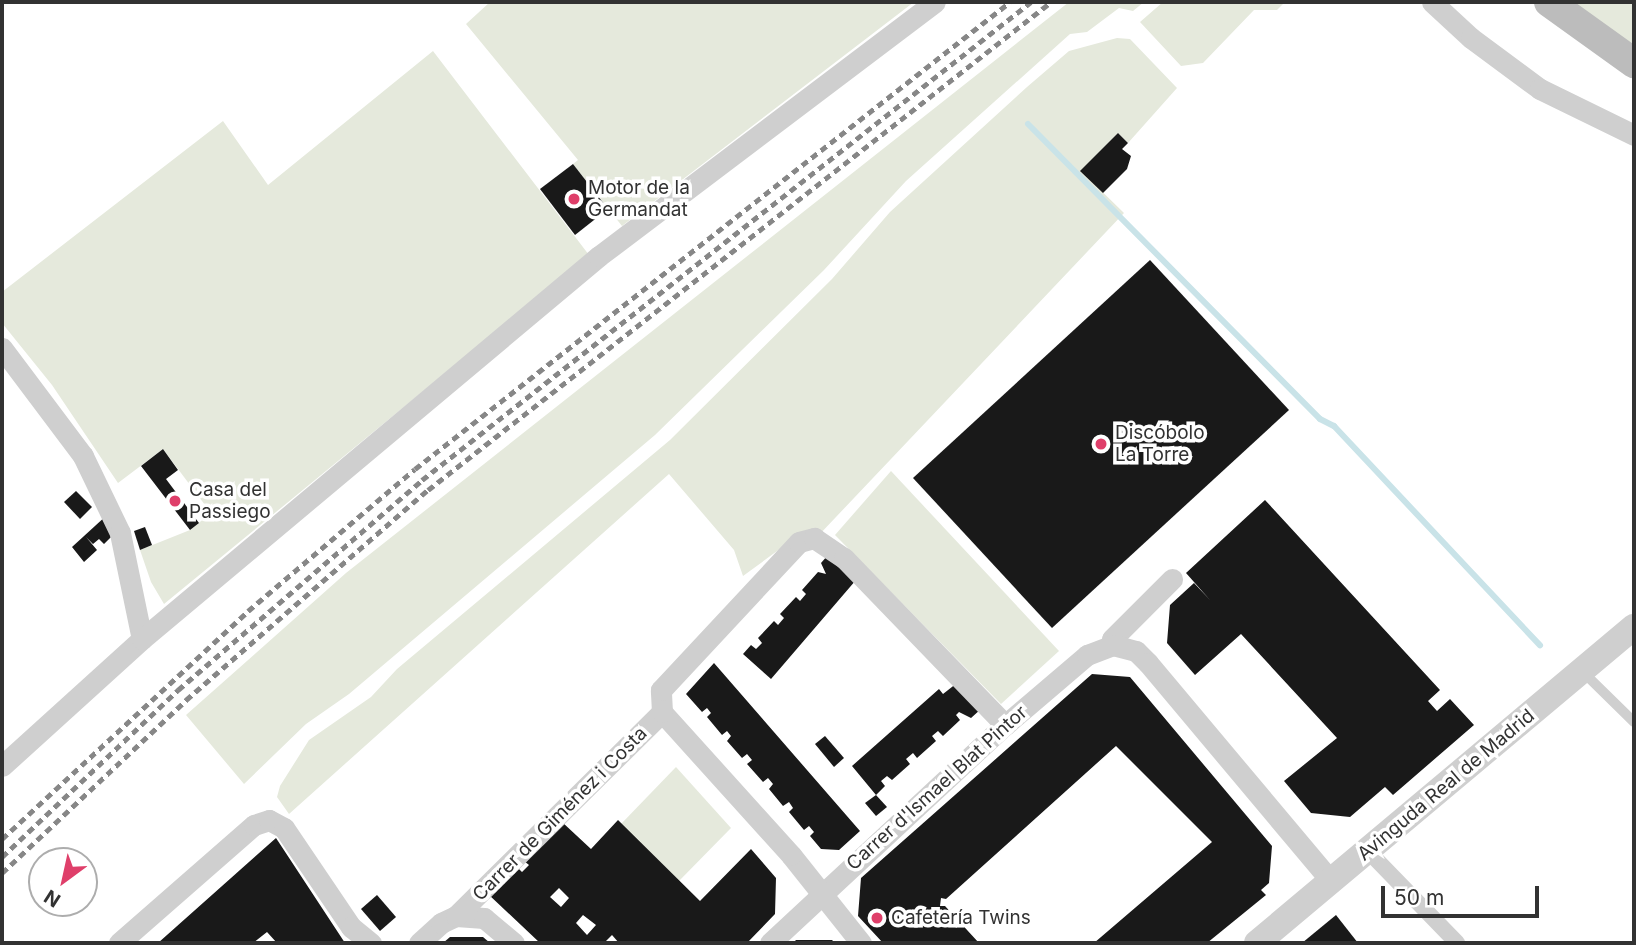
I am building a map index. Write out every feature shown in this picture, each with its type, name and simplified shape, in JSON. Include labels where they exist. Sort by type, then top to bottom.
[{"type":"main road","points":[[1549,2],[1634,63]]},
{"type":"street","points":[[2,766],[142,639],[599,256],[935,2]]},
{"type":"street","points":[[1432,2],[1471,38],[1541,89],[1634,135]]},
{"type":"street","points":[[2,348],[83,456],[120,533],[142,639]]},
{"type":"street","name":"Carrer de Giménez i Costa","points":[[419,943],[449,920],[662,712],[661,690],[804,538],[824,542],[844,558],[1005,725]]},
{"type":"street","name":"Carrer d'Ismael Blat Pintor","points":[[770,943],[1005,725],[1087,655],[1113,645],[1112,639],[1172,579]]},
{"type":"street","name":"Avinguda Real de Madrid","points":[[1257,943],[1634,627]]},
{"type":"street","points":[[1113,645],[1136,651],[1148,663],[1331,881]]},
{"type":"street","points":[[662,712],[791,855],[819,896],[861,943]]},
{"type":"street","points":[[119,943],[254,825],[269,820],[284,828],[354,935],[371,943]]},
{"type":"street","points":[[1368,850],[1457,943]]},
{"type":"street","points":[[401,943],[449,920],[484,918],[514,943]]},
{"type":"lane","points":[[1582,671],[1634,722]]},
{"type":"shaded area","points":[[490,2],[914,2],[622,226],[573,164],[578,160],[466,24]]},
{"type":"shaded area","points":[[1069,2],[1144,2],[1133,11],[1119,8],[1087,32],[1070,34],[906,181],[824,270],[655,435],[349,694],[306,724],[244,784],[186,715],[346,573]]},
{"type":"shaded area","points":[[1163,2],[1285,2],[1277,10],[1254,10],[1203,63],[1181,66],[1140,22]]},
{"type":"shaded area","points":[[1572,2],[1632,2],[1634,46]]},
{"type":"shaded area","points":[[1117,38],[1130,39],[1177,88],[1128,143],[1118,133],[1081,171],[1124,213],[818,536],[799,535],[743,576],[734,550],[669,474],[289,814],[277,797],[280,786],[309,740],[371,697],[397,669],[670,440],[832,279],[890,212],[1027,87],[1069,51]]},
{"type":"shaded area","points":[[433,51],[589,255],[164,604],[151,582],[140,550],[190,530],[211,513],[163,449],[118,483],[52,385],[2,323],[2,292],[223,121],[268,185]]},
{"type":"shaded area","points":[[891,471],[1059,651],[1001,704],[835,535]]},
{"type":"shaded area","points":[[676,767],[731,828],[679,881],[621,824]]},
{"type":"building","points":[[1118,133],[1128,143],[1122,149],[1131,156],[1127,169],[1103,193],[1080,171]]},
{"type":"building","name":"Motor de la Germandat","points":[[573,164],[608,209],[575,235],[540,189]]},
{"type":"building","name":"Discóbolo La Torre","points":[[1150,260],[1289,410],[1052,628],[913,478]]},
{"type":"building","name":"Casa del Passiego","points":[[163,449],[178,470],[166,479],[199,523],[190,530],[141,466]]},
{"type":"building","points":[[76,491],[92,507],[80,519],[64,502]]},
{"type":"building","points":[[1265,500],[1440,690],[1428,701],[1437,711],[1450,699],[1474,725],[1393,795],[1385,787],[1350,817],[1311,813],[1284,781],[1337,738],[1241,634],[1195,675],[1167,643],[1170,605],[1194,583],[1210,600],[1186,573]]},
{"type":"building","points":[[107,515],[116,532],[104,544],[99,539],[93,544],[86,537],[97,550],[84,562],[72,547]]},
{"type":"building","points":[[145,527],[152,545],[140,550],[134,531]]},
{"type":"building","points":[[828,555],[856,580],[771,679],[743,654],[751,645],[756,649],[762,643],[758,638],[774,621],[778,625],[784,618],[780,614],[796,597],[800,601],[806,594],[802,590],[818,572],[826,574],[821,563]]},
{"type":"building","points":[[714,663],[860,831],[839,850],[821,849],[810,836],[814,832],[809,826],[804,830],[789,812],[793,808],[789,802],[783,806],[769,789],[773,784],[768,778],[763,782],[747,764],[752,760],[747,754],[742,758],[727,741],[731,736],[727,731],[722,735],[707,717],[711,713],[707,708],[702,712],[686,694]]},
{"type":"building","points":[[1092,674],[1130,677],[1272,846],[1269,883],[1261,890],[1266,895],[1207,943],[1094,943],[1212,842],[1116,746],[946,899],[941,898],[940,906],[945,906],[979,943],[883,943],[858,916],[861,878]]},
{"type":"building","points":[[957,683],[981,709],[971,718],[959,712],[956,715],[960,720],[943,736],[938,731],[932,736],[936,741],[917,758],[913,753],[906,759],[910,764],[892,780],[887,776],[881,781],[885,786],[876,795],[852,766],[939,689],[943,694]]},
{"type":"building","points":[[825,736],[844,758],[834,767],[815,744]]},
{"type":"building","points":[[876,795],[887,807],[876,816],[865,803]]},
{"type":"building","points":[[618,820],[700,901],[751,849],[776,878],[775,914],[747,943],[619,943],[612,935],[604,943],[540,943],[488,894],[516,866],[522,872],[529,865],[524,861],[562,822],[591,849]],"holes":[[[559,888],[569,898],[561,907],[550,897]],[[583,915],[596,925],[587,935],[576,923]]]},
{"type":"building","points":[[276,838],[345,943],[277,943],[267,932],[253,943],[158,943]]},
{"type":"building","points":[[377,895],[396,917],[380,931],[361,909]]},
{"type":"building","points":[[1336,915],[1358,943],[1302,943]]},
{"type":"building","points":[[450,937],[483,937],[490,943],[443,943]]},
{"type":"building","points":[[796,940],[832,940],[835,943],[793,943]]},
{"type":"waterway","points":[[1028,124],[1320,419],[1334,426],[1540,645]]},
{"type":"railway","points":[[2,839],[248,611],[415,469],[1010,2]]},
{"type":"railway","points":[[2,857],[178,690],[422,480],[1031,2]]},
{"type":"railway","points":[[2,873],[186,700],[428,490],[1051,2]]},
{"type":"place","name":"Motor de la Germandat","points":[[574,199]]},
{"type":"place","name":"Discóbolo La Torre","points":[[1101,444]]},
{"type":"place","name":"Casa del Passiego","points":[[175,501]]},
{"type":"place","name":"Cafetería Twins","points":[[877,918]]}]
